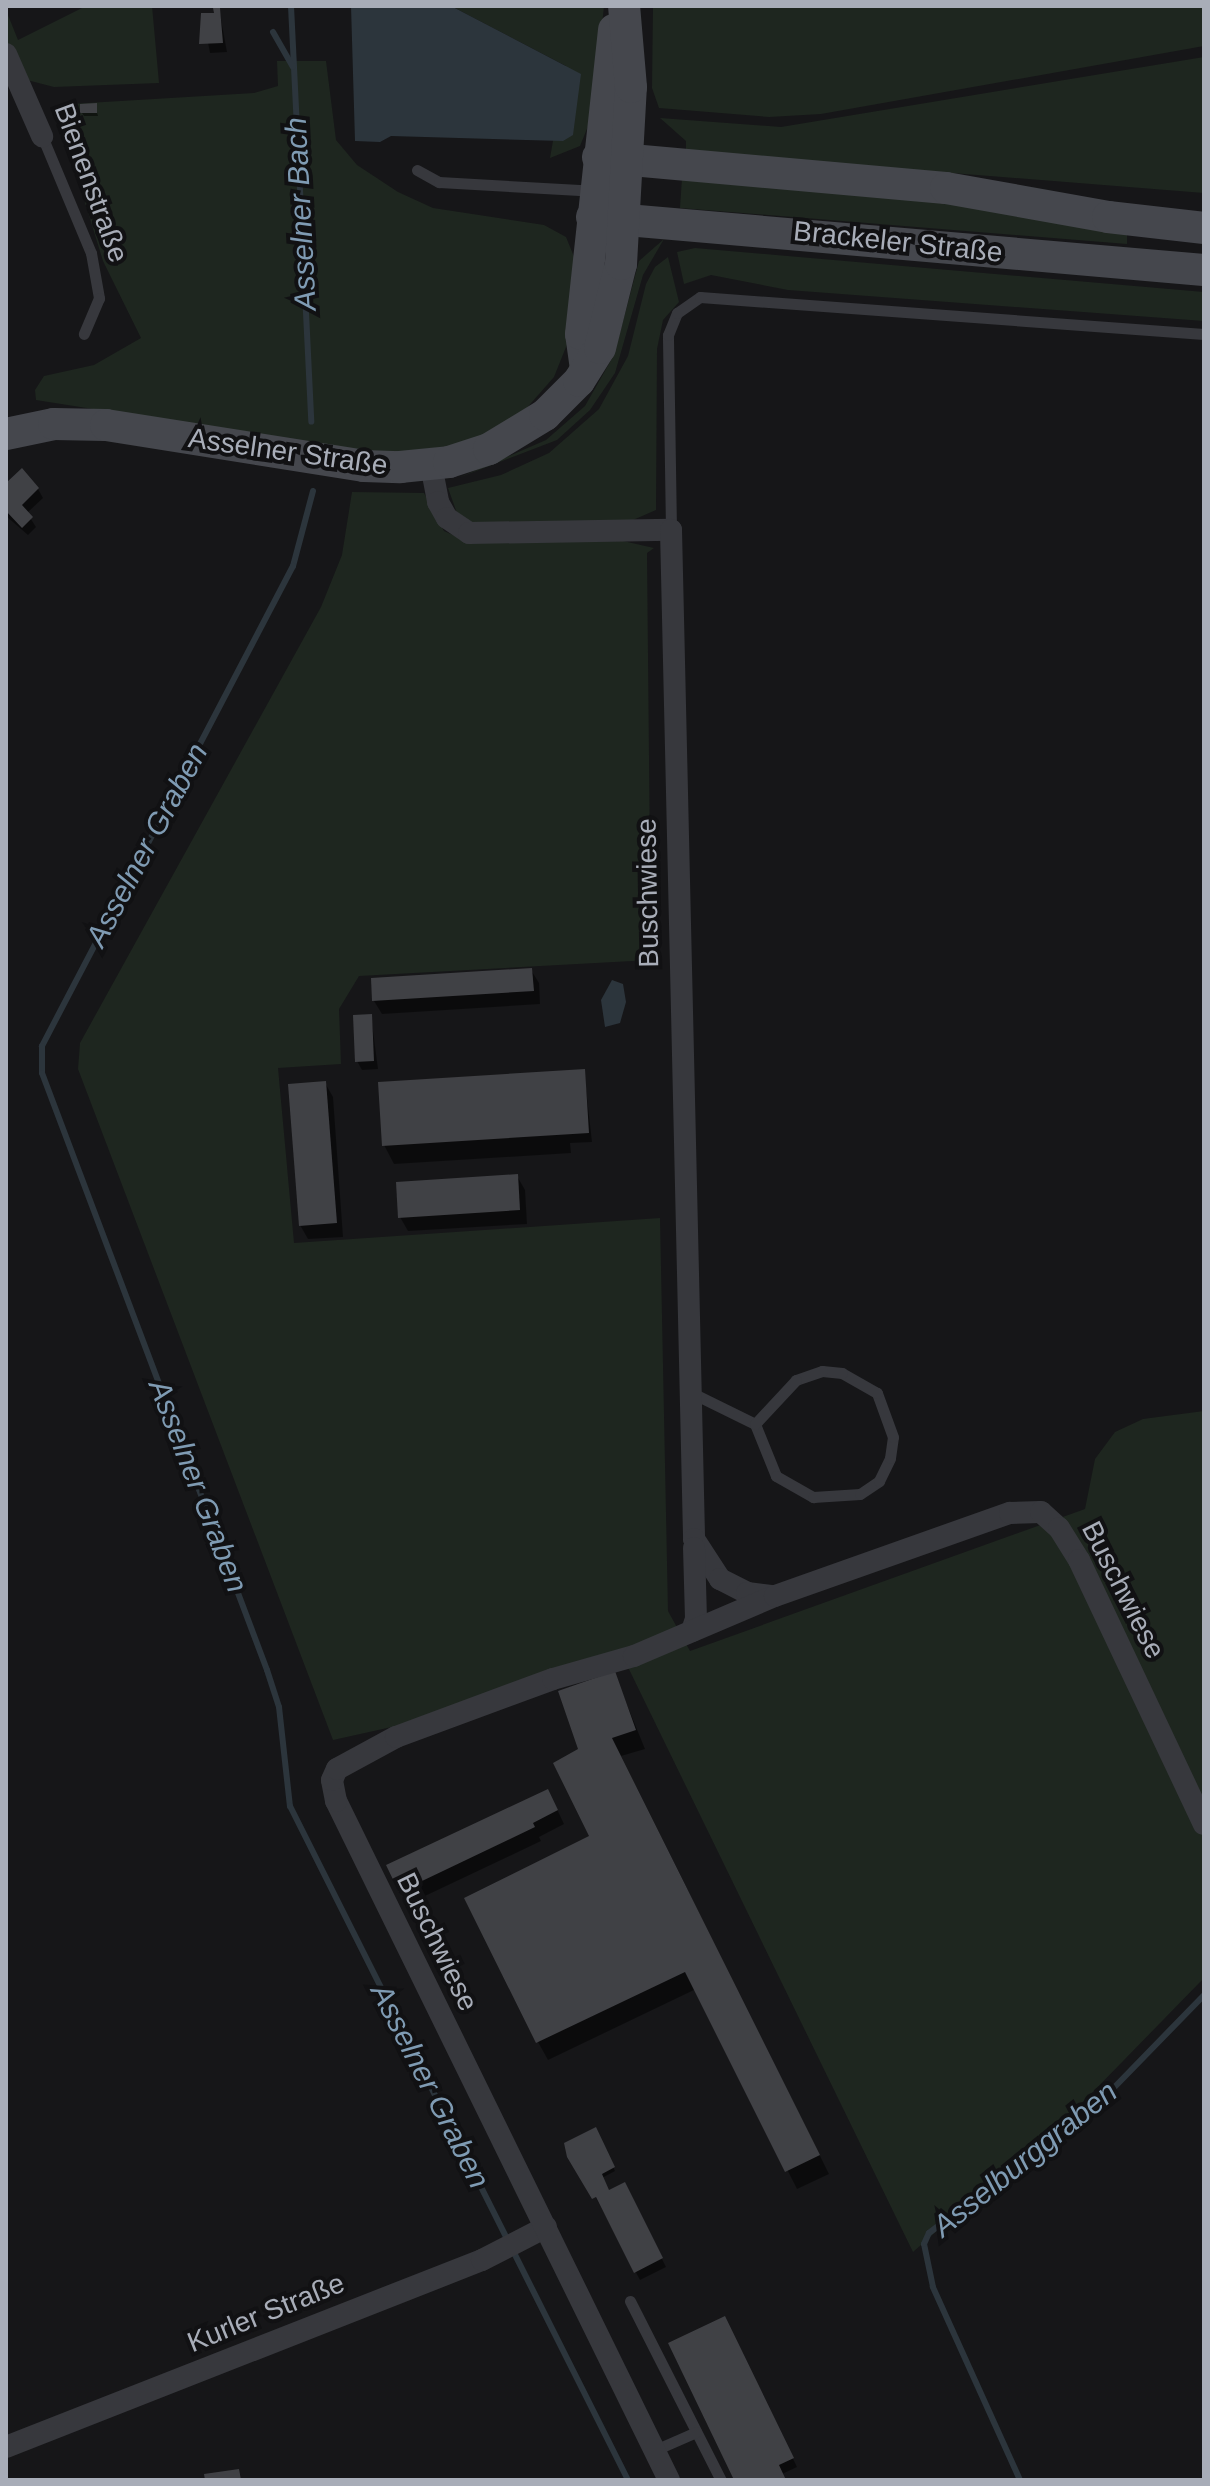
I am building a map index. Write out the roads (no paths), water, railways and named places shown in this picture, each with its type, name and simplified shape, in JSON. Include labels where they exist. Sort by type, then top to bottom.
[{"type":"main road","name":"Asselner Straße","points":[[6,434],[54,424],[106,425],[364,466],[431,465],[489,449],[515,434],[566,396],[600,348],[612,308],[626,220],[614,158],[612,38],[622,6]]},
{"type":"main road","name":"Asselner Straße","points":[[586,369],[581,334],[593,204],[614,158]]},
{"type":"main road","name":"Brackeler Straße","points":[[614,158],[946,188],[1108,217],[1204,228]]},
{"type":"main road","name":"Brackeler Straße","points":[[593,204],[626,220],[1204,270]]},
{"type":"street","name":"Bienenstraße","points":[[6,54],[42,136]]},
{"type":"street","points":[[431,465],[438,502],[447,518],[469,533],[671,530]]},
{"type":"street","name":"Buschwiese","points":[[671,530],[689,1392],[697,1588],[692,1631]]},
{"type":"street","name":"Buschwiese","points":[[669,2480],[540,2230],[361,1853],[332,1780],[350,1758],[396,1737],[692,1631],[775,1596],[1010,1513],[1041,1512],[1059,1528],[1079,1560],[1204,1824]]},
{"type":"street","points":[[694,1539],[720,1579],[747,1593],[775,1596]]},
{"type":"street","name":"Kurler Straße","points":[[6,2447],[482,2260],[540,2230]]},
{"type":"lane","name":"Bienenstraße","points":[[42,136],[91,253],[99,298],[84,334]]},
{"type":"lane","points":[[417,170],[439,182],[593,204]]},
{"type":"lane","points":[[671,530],[668,335],[677,313],[700,297],[1204,334]]},
{"type":"lane","points":[[689,1392],[755,1424],[776,1476],[813,1497],[860,1494],[879,1481],[890,1458],[893,1437],[877,1393],[842,1373],[822,1371],[796,1380],[755,1424]]},
{"type":"lane","points":[[630,2301],[721,2480]]},
{"type":"lane","points":[[655,2450],[696,2432]]},
{"type":"waterway","name":"Asselner Bach","points":[[291,6],[311,422]]},
{"type":"waterway","points":[[273,32],[293,67]]},
{"type":"waterway","name":"Asselner Graben","points":[[313,491],[293,566],[42,1046],[42,1073],[267,1670],[279,1707],[290,1806],[628,2480]]},
{"type":"waterway","name":"Asselburggraben","points":[[1020,2480],[933,2287],[924,2244],[929,2233],[1102,2100],[1204,1995]]}]
